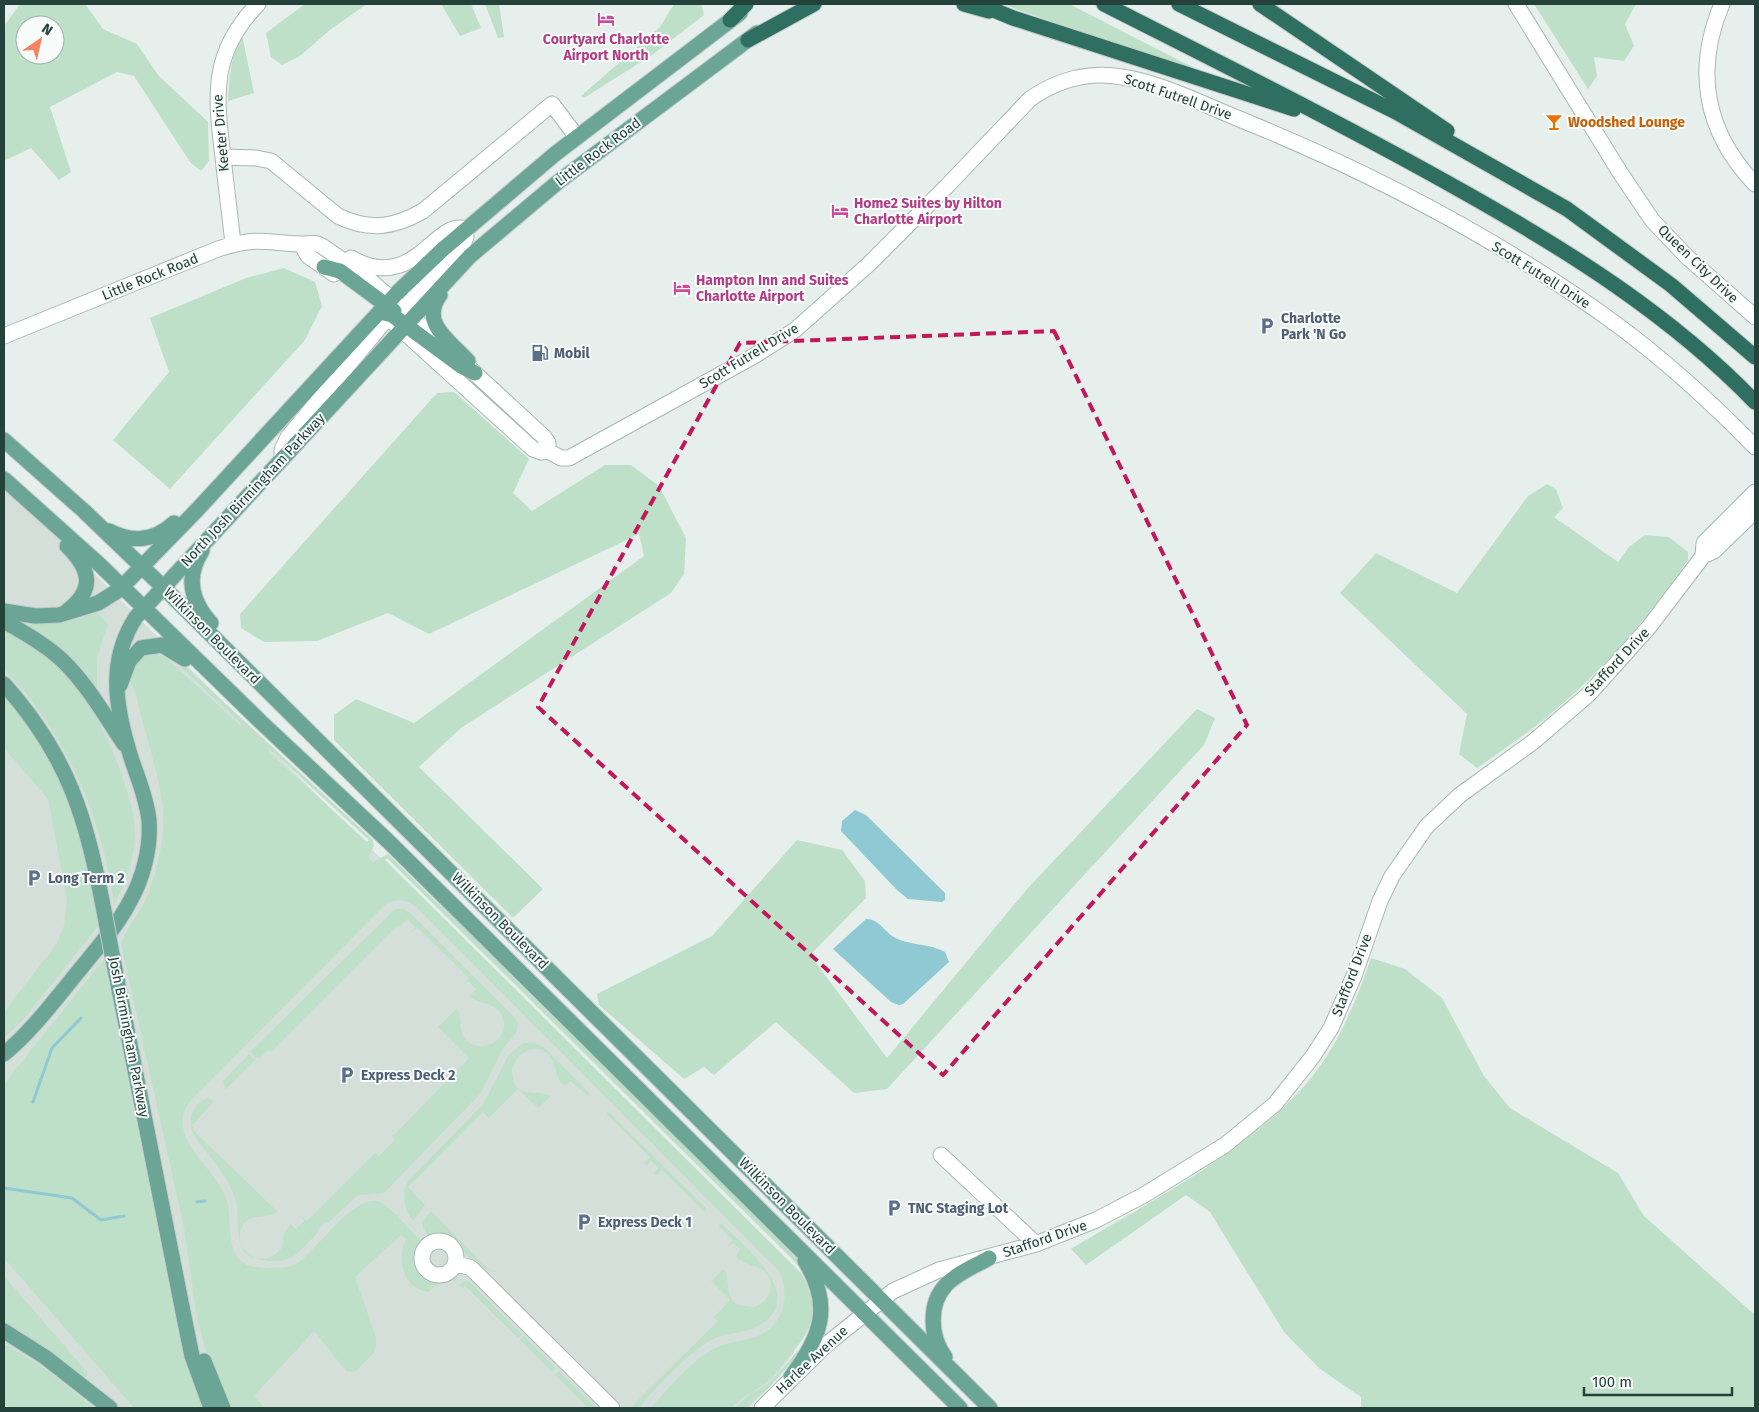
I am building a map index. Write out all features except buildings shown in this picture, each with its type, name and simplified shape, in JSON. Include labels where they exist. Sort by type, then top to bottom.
[{"type":"highway","points":[[730,20],[746,4]]},
{"type":"highway","points":[[748,40],[814,4]]},
{"type":"highway","points":[[964,4],[1013,18],[1338,124]]},
{"type":"highway","points":[[979,4],[1013,18]]},
{"type":"highway","points":[[1104,4],[1364,136],[1497,211],[1596,273],[1679,333],[1755,402]]},
{"type":"highway","points":[[1179,4],[1396,112],[1521,181],[1567,209],[1671,285],[1755,357]]},
{"type":"highway","points":[[1260,4],[1521,181]]},
{"type":"main road","name":"Little Rock Road","points":[[396,315],[465,229],[577,137],[753,4]]},
{"type":"main road","name":"Little Rock Road","points":[[396,315],[447,280],[484,244],[558,182],[799,4]]},
{"type":"main road","points":[[447,280],[445,290],[434,306],[433,320],[438,330],[472,365],[475,373]]},
{"type":"main road","name":"North Josh Birmingham Parkway","points":[[4,1054],[39,1020],[114,927],[129,904],[141,878],[147,850],[149,821],[143,787],[129,752],[117,701],[115,671],[120,648],[130,625],[144,607],[282,459],[396,315]]},
{"type":"main road","name":"North Josh Birmingham Parkway","points":[[4,611],[29,616],[59,615],[98,603],[122,586],[396,315]]},
{"type":"main road","name":"Wilkinson Boulevard","points":[[4,440],[95,522],[163,587],[990,1408]]},
{"type":"main road","name":"Wilkinson Boulevard","points":[[4,479],[122,586],[216,679],[388,840],[960,1408]]},
{"type":"main road","points":[[95,522],[122,537],[146,538],[164,532],[183,515],[197,510]]},
{"type":"main road","points":[[44,514],[49,527],[79,560],[86,575],[85,590],[82,597],[59,615]]},
{"type":"main road","points":[[217,529],[196,561],[192,577],[192,592],[200,610],[230,646],[235,659]]},
{"type":"main road","points":[[4,621],[43,645],[62,660],[78,678],[129,752]]},
{"type":"main road","points":[[117,701],[119,688],[129,661],[138,650],[148,645],[168,647],[207,676],[216,679]]},
{"type":"main road","name":"Josh Birmingham Parkway","points":[[4,684],[42,732],[75,796],[87,830],[192,1356],[211,1408]]},
{"type":"main road","points":[[597,1048],[612,1032]]},
{"type":"main road","points":[[790,1239],[812,1272],[819,1287],[822,1314],[811,1348],[791,1377]]},
{"type":"main road","points":[[964,1382],[943,1353],[936,1339],[933,1325],[934,1308],[938,1296],[946,1285],[988,1258]]},
{"type":"main road","points":[[174,1268],[206,1366],[223,1408]]},
{"type":"main road","points":[[4,1331],[53,1362],[110,1408]]},
{"type":"street","name":"Keeter Drive","points":[[233,244],[216,96],[221,60],[235,31],[258,4]]},
{"type":"street","name":"Queen City Drive","points":[[1516,4],[1621,174],[1652,220],[1688,258],[1755,318]]},
{"type":"street","points":[[1722,4],[1708,47],[1706,63],[1709,97],[1722,136],[1732,156],[1755,184]]},
{"type":"street","name":"Scott Futrell Drive","points":[[396,315],[533,449],[541,452],[548,451],[561,458],[574,456],[781,340],[817,312],[875,258],[1030,99],[1063,81],[1097,76],[1122,77],[1223,112],[1307,148],[1452,221],[1511,255],[1617,325],[1670,368],[1755,447]]},
{"type":"street","points":[[223,157],[256,158],[271,161],[338,216],[351,222],[374,226],[405,221],[423,211],[552,104],[577,137]]},
{"type":"street","points":[[327,250],[340,252],[365,265],[394,267],[417,257],[449,231],[458,228],[465,229]]},
{"type":"street","name":"Little Rock Road","points":[[4,336],[233,244],[260,240],[300,244],[316,242],[351,265],[396,315]]},
{"type":"street","points":[[300,244],[308,256],[396,315],[475,373],[544,437],[548,443],[548,451]]},
{"type":"street","name":"Stafford Drive","points":[[1704,556],[1704,543],[1755,492]]},
{"type":"street","name":"Stafford Drive","points":[[864,1312],[881,1299],[915,1280],[939,1270],[1036,1244],[1096,1220],[1144,1195],[1225,1145],[1275,1104],[1313,1056],[1331,1028],[1354,976],[1380,901],[1392,876],[1427,826],[1460,795],[1533,742],[1589,694],[1649,628],[1704,556],[1714,551],[1755,511]]},
{"type":"street","points":[[941,1155],[1036,1244]]},
{"type":"street","points":[[455,1263],[471,1268],[612,1408]]},
{"type":"street","name":"Harlee Avenue","points":[[762,1408],[791,1377],[864,1312]]},
{"type":"highlighted area","points":[[1054,331],[1247,725],[943,1075],[538,707],[740,343]]},
{"type":"shaded area","points":[[4,484],[788,1263],[801,1306],[794,1353],[749,1408],[4,1408]]},
{"type":"green space","points":[[20,4],[85,4],[103,29],[137,44],[158,75],[208,122],[209,161],[201,171],[190,162],[134,76],[117,72],[50,107],[71,172],[59,180],[31,148],[4,161],[4,26]]},
{"type":"green space","points":[[305,4],[367,4],[331,29],[300,56],[282,65],[271,57],[266,33]]},
{"type":"green space","points":[[441,4],[471,4],[481,28],[460,36]]},
{"type":"green space","points":[[485,4],[499,4],[504,37],[498,38]]},
{"type":"green space","points":[[674,4],[701,4],[704,15],[652,55],[584,98],[581,96],[660,27]]},
{"type":"green space","points":[[1002,4],[1069,4],[1202,72],[1201,74]]},
{"type":"green space","points":[[1534,4],[1636,4],[1625,24],[1634,46],[1624,61],[1594,57],[1597,76],[1588,89]]},
{"type":"green space","points":[[242,35],[254,93],[228,101],[231,67]]},
{"type":"green space","points":[[284,268],[315,282],[322,306],[305,340],[170,489],[113,440],[169,372],[150,318],[246,278]]},
{"type":"green space","points":[[454,392],[529,459],[513,493],[532,511],[605,465],[631,465],[659,486],[686,538],[684,574],[671,593],[461,728],[419,767],[543,889],[513,918],[334,740],[334,715],[356,699],[414,723],[644,556],[639,534],[429,634],[388,613],[317,641],[264,642],[241,628],[240,614],[437,393]]},
{"type":"green space","points":[[1547,484],[1556,489],[1563,508],[1554,517],[1618,562],[1629,547],[1645,535],[1669,537],[1688,552],[1688,560],[1641,623],[1587,681],[1539,723],[1477,768],[1459,754],[1467,714],[1340,593],[1376,553],[1457,593],[1528,496]]},
{"type":"green space","points":[[97,612],[108,624],[97,658],[97,691],[28,627],[31,623],[65,621]]},
{"type":"green space","points":[[4,627],[61,666],[73,680],[98,720],[119,768],[133,813],[135,841],[134,851],[123,887],[114,904],[101,840],[91,809],[78,779],[64,750],[46,721],[27,695],[4,669]]},
{"type":"green space","points":[[152,649],[175,657],[373,840],[374,846],[368,857],[373,862],[388,854],[774,1234],[802,1264],[813,1293],[803,1271],[792,1259],[387,858],[385,860],[801,1273],[812,1298],[812,1320],[795,1349],[766,1383],[731,1408],[650,1408],[685,1371],[708,1352],[725,1344],[755,1337],[773,1326],[779,1318],[784,1300],[783,1281],[779,1271],[417,908],[406,901],[399,900],[386,904],[192,1099],[184,1112],[183,1124],[192,1148],[225,1195],[232,1242],[235,1252],[241,1261],[251,1266],[266,1268],[293,1266],[305,1257],[349,1213],[361,1205],[372,1201],[382,1203],[387,1207],[421,1241],[414,1253],[415,1266],[420,1274],[435,1281],[456,1276],[457,1280],[436,1285],[429,1292],[413,1286],[404,1272],[402,1264],[403,1247],[406,1239],[401,1235],[355,1277],[376,1337],[374,1353],[357,1370],[352,1372],[346,1371],[314,1331],[254,1396],[265,1408],[229,1408],[205,1348],[196,1312],[184,1228],[121,944],[123,937],[146,898],[158,861],[163,830],[163,809],[158,780],[136,694],[131,684],[130,670],[145,651],[148,656],[156,654],[165,657],[241,726],[242,724],[171,658]],"holes":[[[270,749],[369,840],[367,842],[269,752]]]},
{"type":"green space","points":[[4,693],[36,736],[49,758],[70,804],[85,854],[96,904],[98,926],[24,1019],[4,1038],[4,1012],[55,946],[64,926],[67,899],[48,799],[4,748]]},
{"type":"green space","points":[[1197,709],[1215,718],[1204,745],[887,1089],[854,1093],[776,1022],[714,1075],[704,1067],[684,1079],[599,1005],[597,994],[712,936],[797,840],[842,850],[865,881],[866,898],[810,955],[887,1058],[1027,889]]},
{"type":"green space","points":[[395,909],[403,909],[409,912],[514,1017],[518,1023],[517,1032],[504,1047],[481,1093],[384,1193],[358,1195],[329,1222],[325,1222],[305,1246],[290,1258],[269,1261],[257,1258],[263,1259],[277,1253],[282,1247],[284,1233],[290,1224],[296,1229],[304,1221],[301,1216],[307,1221],[375,1153],[379,1156],[395,1140],[391,1135],[394,1135],[469,1058],[438,1027],[457,1008],[463,1036],[471,1044],[486,1046],[498,1039],[502,1034],[504,1020],[500,1012],[493,1006],[469,996],[476,989],[468,981],[463,985],[469,978],[417,927],[411,933],[415,927],[407,919],[398,928],[396,927],[271,1052],[268,1050],[260,1058],[256,1058],[250,1052]]},
{"type":"green space","points":[[1371,958],[1405,969],[1442,998],[1484,1076],[1510,1108],[1618,1173],[1644,1216],[1755,1315],[1755,1408],[1361,1408],[1361,1397],[1320,1369],[1284,1332],[1210,1212],[1186,1195],[1086,1265],[1071,1249],[1160,1197],[1218,1160],[1272,1118],[1297,1094],[1322,1064],[1342,1030]]},
{"type":"green space","points":[[104,959],[183,1355],[202,1408],[134,1408],[4,1258],[4,1084]]},
{"type":"green space","points":[[524,1043],[534,1043],[544,1047],[590,1094],[588,1096],[570,1081],[566,1085],[562,1084],[549,1054],[544,1050],[537,1049],[522,1054],[512,1069],[516,1086],[526,1092],[551,1096],[538,1108],[518,1089],[489,1118],[483,1112],[408,1187],[425,1205],[413,1221],[407,1212],[404,1202],[408,1181],[484,1103],[509,1054]]},
{"type":"green space","points":[[249,1054],[255,1060],[225,1090],[223,1081]]},
{"type":"green space","points":[[207,1098],[214,1101],[192,1126],[195,1132],[278,1212],[273,1215],[249,1219],[241,1228],[241,1244],[238,1230],[237,1206],[233,1193],[220,1169],[192,1132],[191,1117],[193,1112],[198,1104]]},
{"type":"green space","points":[[609,1112],[706,1208],[705,1212],[662,1170],[657,1175],[654,1173],[659,1168],[651,1161],[647,1166],[644,1163],[650,1157],[606,1113]]},
{"type":"green space","points":[[431,1211],[488,1269],[498,1272],[488,1271],[479,1266],[449,1240],[440,1236],[428,1236],[422,1222]]},
{"type":"green space","points":[[722,1224],[757,1258],[768,1272],[775,1287],[777,1301],[772,1314],[753,1329],[717,1337],[703,1345],[673,1371],[639,1408],[630,1408],[718,1321],[714,1317],[730,1300],[711,1281],[724,1269],[730,1296],[738,1305],[754,1307],[768,1296],[770,1282],[765,1271],[736,1257],[740,1249],[733,1243],[727,1246],[733,1240],[718,1225]]},
{"type":"green space","points":[[4,1276],[87,1372],[87,1377],[83,1377],[38,1343],[4,1323]]},
{"type":"green space","points":[[465,1281],[470,1282],[522,1334],[518,1338],[465,1286],[463,1288],[459,1285]]},
{"type":"green space","points":[[817,1316],[804,1348],[767,1390],[746,1408],[735,1408],[749,1395],[769,1383],[804,1344]]},
{"type":"green space","points":[[524,1336],[556,1368],[552,1372],[520,1340]]},
{"type":"green space","points":[[4,1343],[48,1371],[94,1408],[11,1408],[4,1403]]},
{"type":"green space","points":[[559,1371],[596,1408],[588,1408],[555,1375]]},
{"type":"water","points":[[855,810],[866,815],[945,893],[945,900],[942,902],[908,899],[897,890],[841,831],[842,821]]},
{"type":"water","points":[[866,919],[874,920],[898,939],[945,952],[949,962],[903,1004],[899,1005],[891,1002],[833,949]]},
{"type":"waterway","points":[[33,1102],[52,1048],[81,1018]]},
{"type":"waterway","points":[[4,1188],[72,1198],[101,1220],[124,1216]]},
{"type":"waterway","points":[[197,1202],[205,1201]]},
{"type":"place","name":"Courtyard Charlotte Airport North","points":[[606,19]]},
{"type":"place","name":"Woodshed Lounge","points":[[1554,122]]},
{"type":"place","name":"Home2 Suites by Hilton Charlotte Airport","points":[[840,211]]},
{"type":"place","name":"Hampton Inn and Suites Charlotte Airport","points":[[682,288]]},
{"type":"place","name":"Charlotte Park 'N Go","points":[[1267,326]]},
{"type":"place","name":"Mobil","points":[[540,353]]},
{"type":"place","name":"Long Term 2","points":[[34,878]]},
{"type":"place","name":"Express Deck 2","points":[[347,1075]]},
{"type":"place","name":"TNC Staging Lot","points":[[894,1208]]},
{"type":"place","name":"Express Deck 1","points":[[584,1222]]}]
